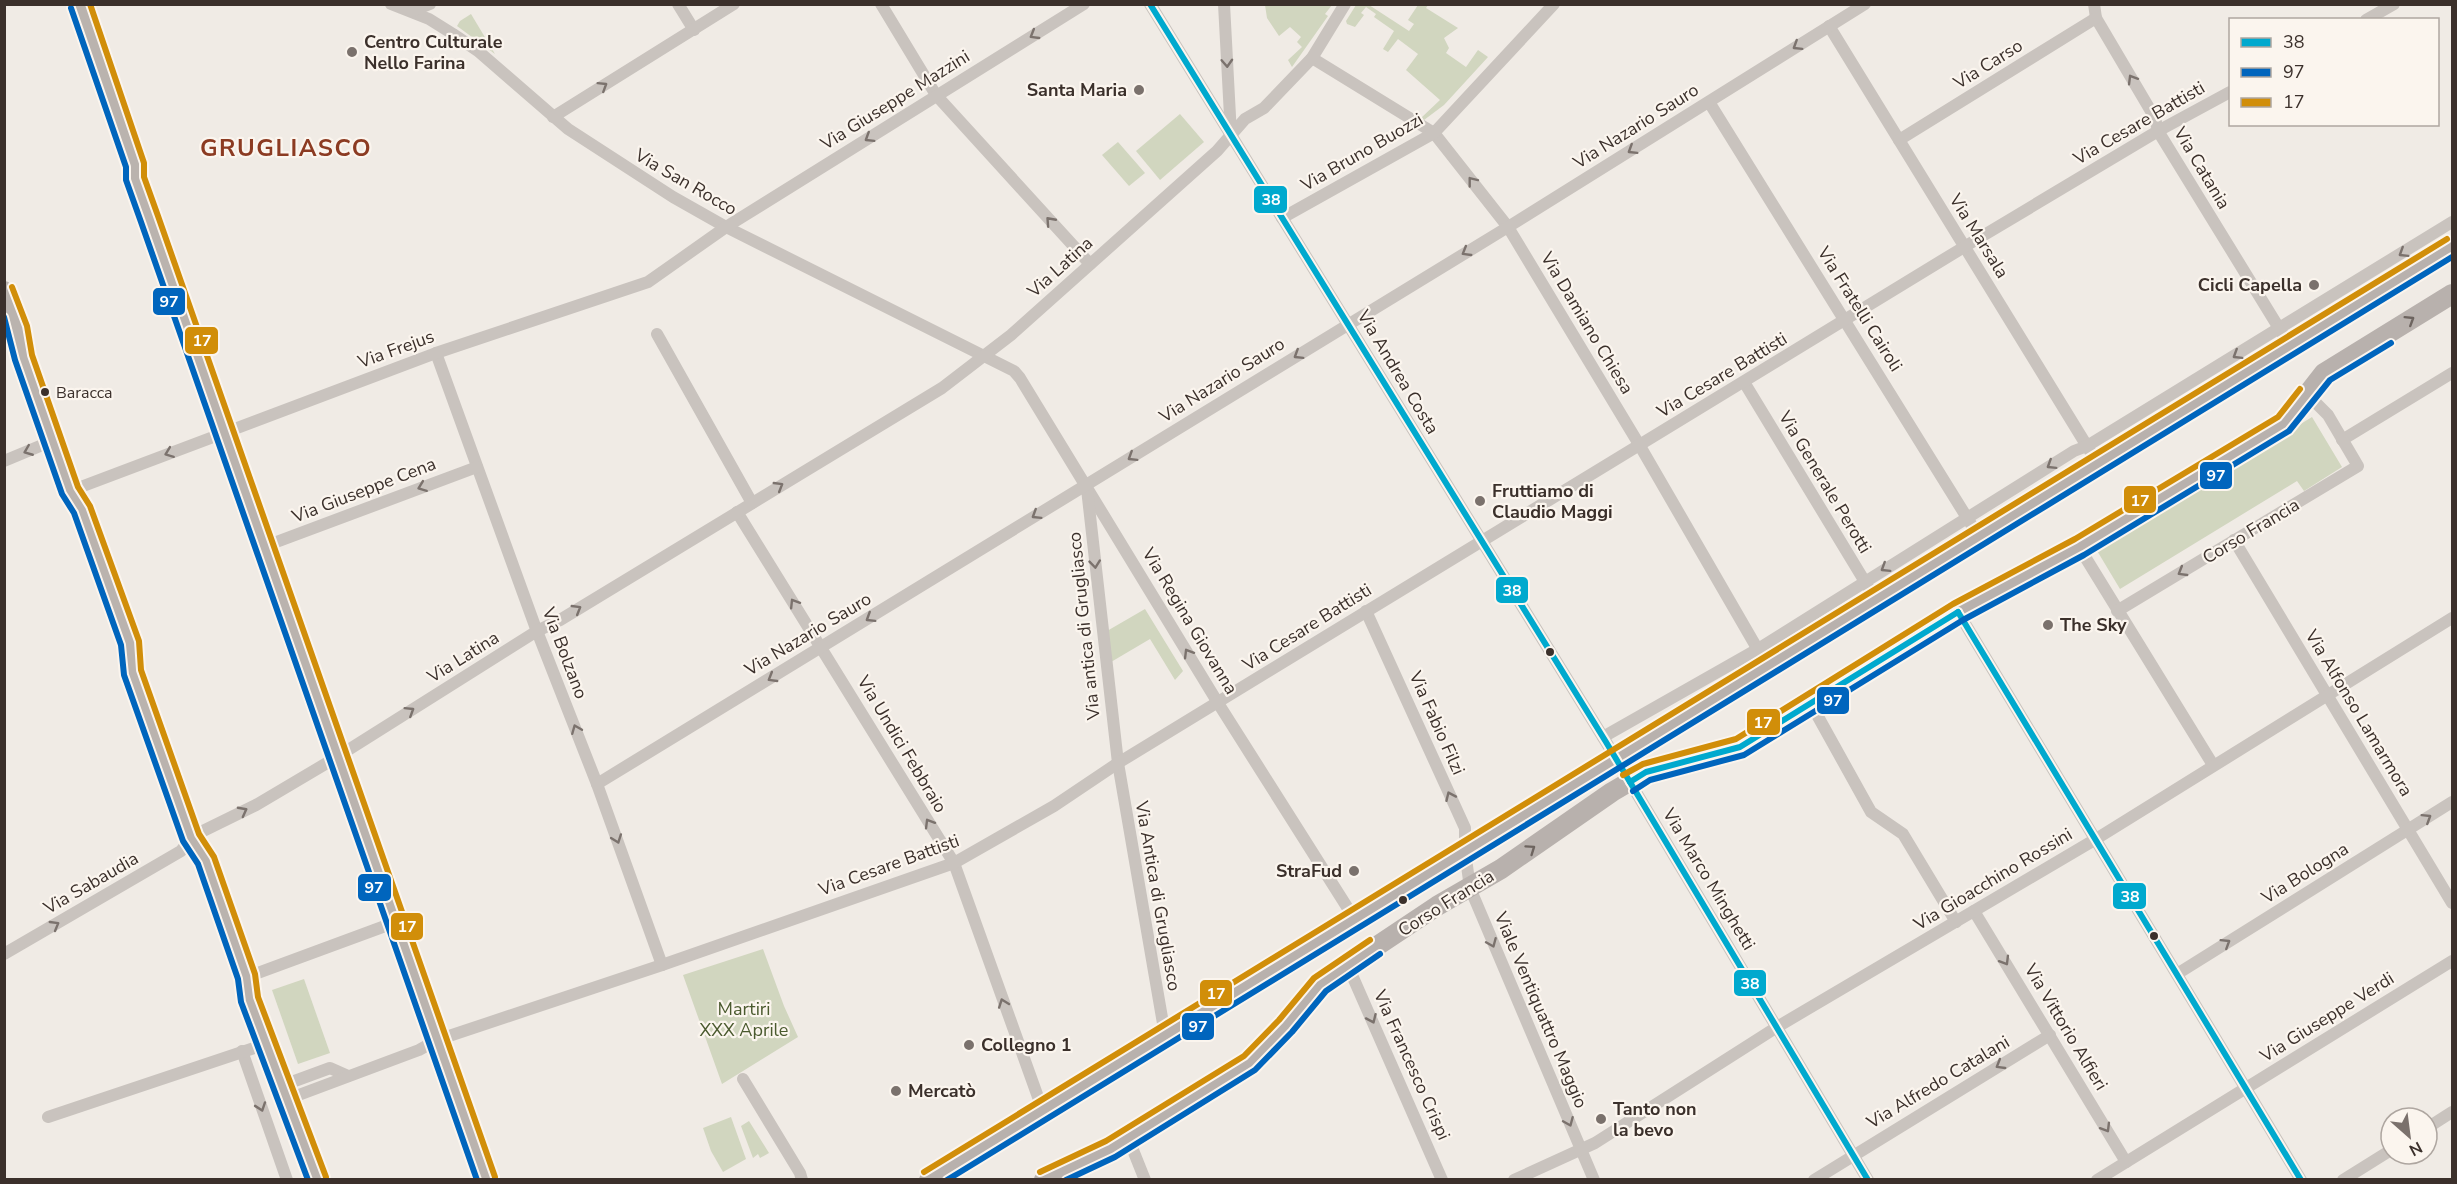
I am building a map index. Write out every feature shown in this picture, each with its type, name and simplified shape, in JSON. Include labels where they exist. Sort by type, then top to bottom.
[{"type":"main road","name":"Corso Francia","points":[[929,1179],[1616,759],[1763,658],[1876,600],[2452,247]]},
{"type":"main road","name":"Corso Francia","points":[[1044,1179],[1110,1149],[1250,1064],[1287,1026],[1320,984],[1630,782],[1646,772],[1740,747],[1958,612],[2079,547],[2284,424],[2324,373],[2452,294]]},
{"type":"street","points":[[79,4],[135,166],[135,178],[263,547],[488,1179]]},
{"type":"street","name":"Via San Rocco","points":[[391,4],[429,19],[478,51],[553,117],[631,172],[726,227],[984,357]]},
{"type":"street","points":[[412,11],[430,4]]},
{"type":"street","points":[[678,4],[694,30]]},
{"type":"street","points":[[553,117],[734,4]]},
{"type":"street","points":[[881,4],[936,95],[1090,264]]},
{"type":"street","name":"Via Giuseppe Mazzini","points":[[726,227],[1084,4]]},
{"type":"street","name":"Via Andrea Costa","points":[[1150,4],[1616,759]]},
{"type":"street","points":[[1224,4],[1231,135]]},
{"type":"street","name":"Via Latina","points":[[191,838],[256,805],[337,757],[537,631],[560,620],[942,388],[984,357],[1090,264],[1217,151],[1245,119],[1264,108],[1312,58],[1345,4]]},
{"type":"street","name":"Via Bruno Buozzi","points":[[1282,218],[1434,133],[1554,4]]},
{"type":"street","name":"Via Nazario Sauro","points":[[597,784],[1508,227],[1864,4]]},
{"type":"street","name":"Via Catania","points":[[2094,4],[2096,18],[2155,117],[2158,131],[2290,346]]},
{"type":"street","points":[[2370,18],[2394,4]]},
{"type":"street","name":"Via Carso","points":[[1899,141],[2096,18]]},
{"type":"street","name":"Via Marsala","points":[[1829,26],[2098,464]]},
{"type":"street","name":"Via Damiano Chiesa","points":[[1312,58],[1434,133],[1508,227],[1640,446],[1763,658]]},
{"type":"street","name":"Via Cesare Battisti","points":[[284,1093],[348,1076],[419,1050],[437,1040],[663,965],[954,864],[1054,806],[1118,763],[1964,247],[2158,131],[2229,93]]},
{"type":"street","name":"Via Fratelli Cairoli","points":[[1709,102],[1979,537]]},
{"type":"street","name":"Corso Francia","points":[[1603,737],[1763,658],[1865,581],[1966,517],[2074,451],[2087,446],[2159,403],[2452,222]]},
{"type":"street","name":"Via Frejus","points":[[70,491],[436,353],[648,282],[726,227]]},
{"type":"street","points":[[4,290],[11,330],[23,357],[70,491],[82,509],[130,643],[132,672],[191,838],[206,860],[248,976],[249,999],[318,1179]]},
{"type":"street","points":[[657,334],[752,503]]},
{"type":"street","name":"Via Bolzano","points":[[436,353],[537,631],[597,784],[663,965]]},
{"type":"street","name":"Via Regina Giovanna","points":[[984,357],[1006,366],[1020,378],[1218,703],[1354,918]]},
{"type":"street","points":[[2343,440],[2452,374]]},
{"type":"street","name":"Via Generale Perotti","points":[[1744,382],[1876,600]]},
{"type":"street","name":"Corso Francia","points":[[2117,611],[2358,466],[2328,415],[2307,393]]},
{"type":"street","points":[[2159,403],[2169,420]]},
{"type":"street","points":[[4,461],[52,441]]},
{"type":"street","name":"Via Giuseppe Cena","points":[[263,547],[477,467]]},
{"type":"street","name":"Via antica di Grugliasco","points":[[1086,485],[1118,763]]},
{"type":"street","name":"Via Undici Febbraio","points":[[737,512],[954,864],[1043,1111]]},
{"type":"street","name":"Via Alfonso Lamarmora","points":[[2234,540],[2452,903]]},
{"type":"street","points":[[2079,547],[2213,765]]},
{"type":"street","name":"Via Fabio Filzi","points":[[1366,611],[1465,828],[1465,851]]},
{"type":"street","points":[[1958,612],[2301,1179]]},
{"type":"street","name":"Via Gioacchino Rossini","points":[[1514,1179],[1582,1150],[1954,918],[1974,911],[2096,839],[2452,618]]},
{"type":"street","points":[[1811,704],[1871,812],[1902,834],[1954,918]]},
{"type":"street","name":"Via Marco Minghetti","points":[[1616,759],[1868,1179]]},
{"type":"street","name":"Via Antica di Grugliasco","points":[[1118,763],[1165,1035]]},
{"type":"street","name":"Via Bologna","points":[[2176,974],[2452,802]]},
{"type":"street","name":"Via Sabaudia","points":[[4,954],[181,851],[191,838]]},
{"type":"street","name":"Viale Ventiquattro Maggio","points":[[1465,851],[1470,888],[1594,1179]]},
{"type":"street","name":"Via Vittorio Alfieri","points":[[1974,911],[2127,1162]]},
{"type":"street","points":[[248,976],[396,922]]},
{"type":"street","name":"Via Giuseppe Verdi","points":[[2097,1179],[2452,961]]},
{"type":"street","name":"Via Francesco Crispi","points":[[1348,966],[1442,1179]]},
{"type":"street","name":"Via Alfredo Catalani","points":[[1814,1179],[2050,1035]]},
{"type":"street","points":[[48,1117],[266,1044]]},
{"type":"street","points":[[242,1051],[287,1179]]},
{"type":"street","points":[[743,1079],[802,1179]]},
{"type":"street","points":[[2439,1120],[2452,1112]]},
{"type":"street","points":[[1133,1149],[1145,1179]]},
{"type":"street","points":[[2343,1179],[2379,1157]]},
{"type":"green space","points":[[1265,5],[1332,5],[1325,14],[1328,16],[1292,67],[1288,60],[1302,47],[1297,42],[1301,37],[1290,27],[1279,36],[1267,18]]},
{"type":"green space","points":[[1356,5],[1369,5],[1409,31],[1414,24],[1408,20],[1418,5],[1428,5],[1426,8],[1458,28],[1444,38],[1449,48],[1446,53],[1466,67],[1478,50],[1488,57],[1444,105],[1424,120],[1421,118],[1440,100],[1406,70],[1418,54],[1398,39],[1388,52],[1383,49],[1394,31],[1374,17],[1376,14],[1366,7],[1361,13],[1364,15],[1355,27],[1347,24],[1346,21]]},
{"type":"green space","points":[[471,14],[495,54],[457,26],[460,21]]},
{"type":"green space","points":[[1180,114],[1204,142],[1160,180],[1136,151]]},
{"type":"green space","points":[[1118,142],[1145,173],[1129,186],[1102,155]]},
{"type":"green space","points":[[2312,417],[2342,467],[2304,491],[2297,481],[2120,589],[2096,549]]},
{"type":"green space","points":[[1145,609],[1183,671],[1175,680],[1150,639],[1111,662],[1107,631]]},
{"type":"green space","name":"Martiri XXX Aprile","points":[[763,949],[798,1037],[722,1084],[683,975]]},
{"type":"green space","points":[[304,979],[330,1053],[298,1064],[272,990]]},
{"type":"green space","points":[[731,1117],[746,1159],[723,1172],[711,1151],[703,1128]]},
{"type":"green space","points":[[749,1121],[769,1153],[760,1158],[758,1154],[753,1158],[741,1126]]},
{"type":"transit line","name":"17","points":[[90,4],[144,163],[144,177],[495,1177]]},
{"type":"transit line","name":"38","points":[[1150,4],[1606,742],[1868,1180]]},
{"type":"transit line","name":"97","points":[[71,8],[126,167],[126,180],[477,1180]]},
{"type":"transit line","name":"17","points":[[924,1172],[2447,239]]},
{"type":"transit line","name":"97","points":[[947,1180],[2452,257]]},
{"type":"transit line","name":"17","points":[[12,287],[27,326],[32,355],[78,487],[90,506],[139,641],[141,670],[199,834],[214,857],[255,974],[258,997],[326,1177]]},
{"type":"transit line","name":"97","points":[[4,317],[15,360],[62,494],[74,513],[121,645],[124,675],[183,841],[198,864],[238,979],[241,1002],[308,1180]]},
{"type":"transit line","name":"97","points":[[1633,791],[1650,780],[1744,755],[1963,620],[2084,555],[2289,431],[2330,380],[2391,343]]},
{"type":"transit line","name":"17","points":[[1623,775],[1643,764],[1736,739],[1953,604],[2075,539],[2278,417],[2300,389]]},
{"type":"transit line","name":"38","points":[[1958,612],[2301,1180]]},
{"type":"transit line","name":"38","points":[[1630,782],[1646,772],[1740,747],[1958,612]]},
{"type":"transit line","name":"17","points":[[1040,1172],[1106,1141],[1244,1056],[1279,1020],[1314,978],[1370,940]]},
{"type":"transit line","name":"97","points":[[1066,1180],[1115,1157],[1255,1070],[1292,1032],[1326,991],[1380,954]]},
{"type":"place","name":"Centro Culturale Nello Farina","points":[[352,52]]},
{"type":"place","name":"Santa Maria","points":[[1139,90]]},
{"type":"place","name":"Cicli Capella","points":[[2314,285]]},
{"type":"place","name":"Baracca","points":[[45,392]]},
{"type":"place","name":"Fruttiamo di Claudio Maggi","points":[[1480,501]]},
{"type":"place","name":"The Sky","points":[[2048,625]]},
{"type":"place","name":"StraFud","points":[[1354,871]]},
{"type":"place","name":"Collegno 1","points":[[969,1045]]},
{"type":"place","name":"Mercatò","points":[[896,1091]]},
{"type":"place","name":"Tanto non la bevo","points":[[1601,1119]]},
{"type":"district","name":"GRUGLIASCO","points":[[286,148]]}]
